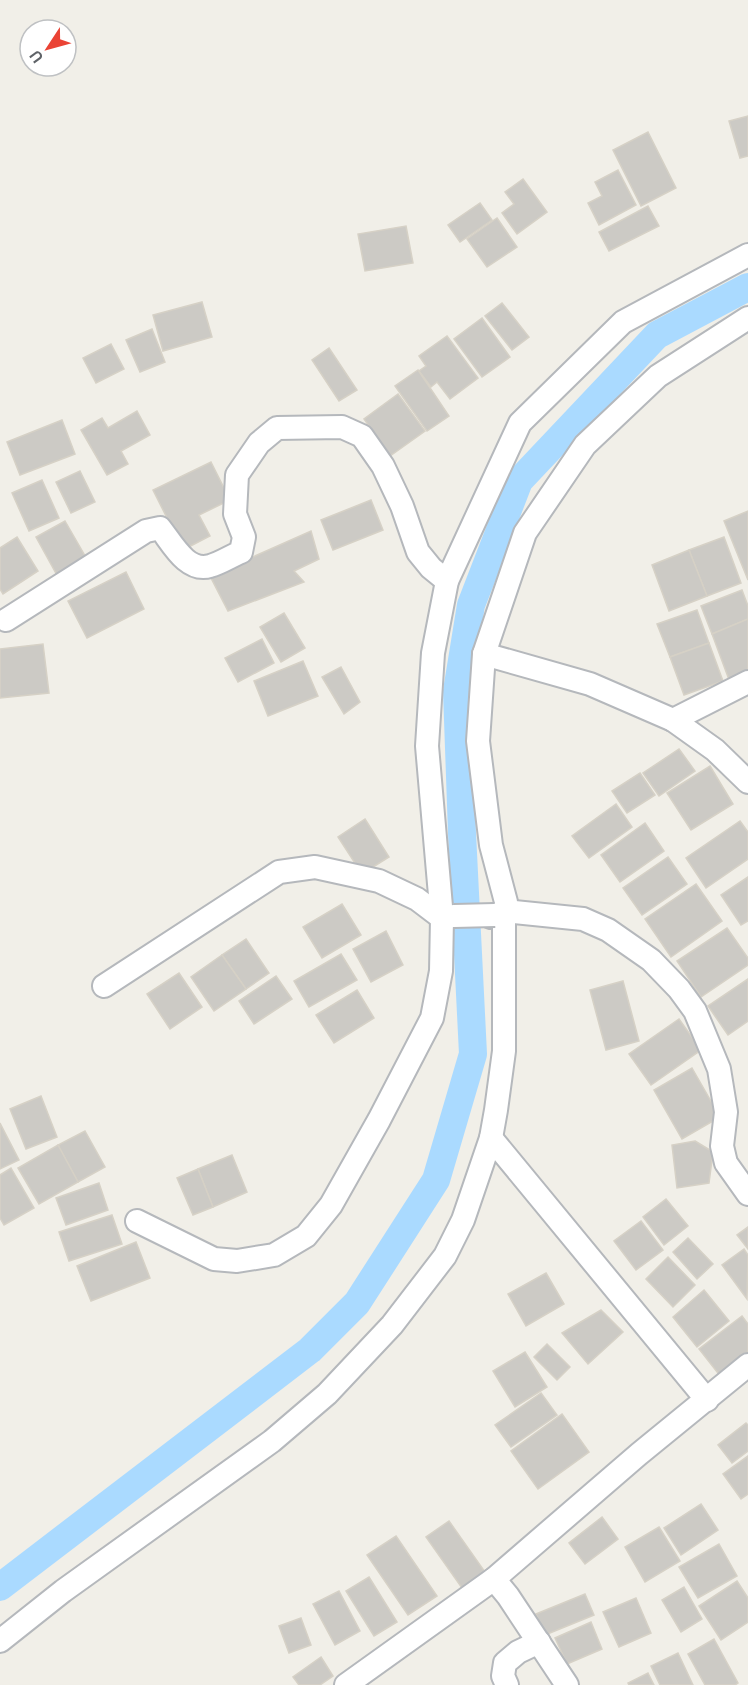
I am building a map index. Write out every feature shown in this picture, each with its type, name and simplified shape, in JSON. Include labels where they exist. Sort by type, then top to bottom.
[{"type":"street","points":[[137,1221],[214,1259],[237,1261],[274,1255],[306,1236],[331,1204],[379,1120],[432,1018],[441,971],[448,917],[427,746],[433,653],[447,581],[520,423],[623,322],[748,255]]},
{"type":"street","points":[[0,1641],[63,1591],[272,1441],[341,1380],[392,1325],[445,1256],[463,1220],[490,1138],[504,1051],[495,915],[506,902],[491,845],[478,741],[484,654],[525,533],[585,445],[658,376],[748,318]]},
{"type":"street","points":[[6,620],[146,531],[160,528],[183,558],[194,566],[208,567],[241,552],[244,537],[235,514],[237,475],[259,443],[276,428],[342,427],[362,436],[383,466],[398,496],[418,552],[431,568],[447,581]]},
{"type":"street","points":[[484,654],[590,684],[673,720],[715,750],[748,782]]},
{"type":"street","points":[[673,720],[748,682]]},
{"type":"street","points":[[104,986],[279,872],[296,868],[315,867],[379,881],[448,917],[495,915],[583,919],[608,930],[651,960],[679,989],[695,1011],[719,1069],[726,1112],[722,1146],[726,1163],[748,1194]]},
{"type":"street","points":[[490,1138],[707,1400]]},
{"type":"street","points":[[346,1685],[501,1588],[639,1454],[748,1365]]},
{"type":"street","points":[[501,1588],[567,1685]]},
{"type":"street","points":[[507,1685],[503,1676],[505,1663],[518,1652],[539,1642]]},
{"type":"building","points":[[748,116],[748,156],[740,158],[729,121]]},
{"type":"building","points":[[648,132],[676,188],[641,206],[613,150]]},
{"type":"building","points":[[618,170],[636,205],[599,225],[588,203],[602,196],[595,182]]},
{"type":"building","points":[[523,179],[547,212],[517,234],[502,213],[514,204],[505,192]]},
{"type":"building","points":[[480,203],[492,220],[460,242],[448,225]]},
{"type":"building","points":[[648,206],[659,226],[609,251],[599,232]]},
{"type":"building","points":[[497,218],[517,247],[487,267],[467,239]]},
{"type":"building","points":[[406,226],[413,263],[365,271],[358,234]]},
{"type":"building","points":[[202,302],[212,337],[163,351],[153,315]]},
{"type":"building","points":[[502,303],[529,337],[512,350],[485,316]]},
{"type":"building","points":[[482,318],[510,357],[482,377],[454,339]]},
{"type":"building","points":[[152,329],[165,362],[140,372],[126,340]]},
{"type":"building","points":[[447,336],[478,378],[450,399],[437,382],[431,387],[419,371],[426,366],[419,356]]},
{"type":"building","points":[[111,344],[124,369],[96,383],[83,358]]},
{"type":"building","points":[[329,348],[357,390],[339,401],[312,360]]},
{"type":"building","points":[[418,370],[449,416],[427,431],[395,386]]},
{"type":"building","points":[[398,394],[425,431],[390,456],[364,419]]},
{"type":"building","points":[[137,411],[150,435],[121,451],[128,464],[107,475],[81,430],[102,418],[108,428]]},
{"type":"building","points":[[62,420],[75,454],[20,475],[7,442]]},
{"type":"building","points":[[211,462],[230,500],[199,515],[210,536],[183,550],[153,490]]},
{"type":"building","points":[[80,471],[95,502],[71,513],[56,482]]},
{"type":"building","points":[[42,480],[59,518],[29,531],[12,493]]},
{"type":"building","points":[[371,500],[383,530],[333,550],[321,520]]},
{"type":"building","points":[[748,511],[748,580],[724,521]]},
{"type":"building","points":[[65,521],[88,561],[58,577],[36,537]]},
{"type":"building","points":[[311,531],[319,559],[294,571],[304,582],[228,611],[210,576]]},
{"type":"building","points":[[17,537],[38,571],[3,594],[0,589],[0,548]]},
{"type":"building","points":[[724,537],[741,583],[707,596],[689,550]]},
{"type":"building","points":[[689,550],[707,596],[669,611],[652,565]]},
{"type":"building","points":[[126,572],[144,609],[87,638],[68,601]]},
{"type":"building","points":[[742,590],[748,606],[748,619],[712,634],[701,606]]},
{"type":"building","points":[[697,610],[709,643],[670,657],[657,624]]},
{"type":"building","points":[[284,613],[305,648],[281,662],[260,627]]},
{"type":"building","points":[[748,619],[748,679],[731,685],[712,634]]},
{"type":"building","points":[[262,639],[274,663],[238,682],[225,658]]},
{"type":"building","points":[[709,643],[723,681],[684,695],[670,657]]},
{"type":"building","points":[[43,644],[49,693],[0,698],[0,649]]},
{"type":"building","points":[[303,661],[318,696],[268,716],[254,681]]},
{"type":"building","points":[[341,667],[360,702],[344,714],[322,677]]},
{"type":"building","points":[[679,749],[695,771],[659,796],[643,773]]},
{"type":"building","points":[[710,766],[733,804],[691,830],[667,793]]},
{"type":"building","points":[[640,773],[655,795],[627,813],[612,791]]},
{"type":"building","points":[[616,804],[632,827],[589,858],[572,836]]},
{"type":"building","points":[[365,819],[389,857],[362,874],[338,837]]},
{"type":"building","points":[[740,821],[748,832],[748,859],[706,888],[686,858]]},
{"type":"building","points":[[645,823],[664,851],[620,882],[601,855]]},
{"type":"building","points":[[668,857],[687,884],[642,915],[623,888]]},
{"type":"building","points":[[748,877],[748,921],[741,925],[721,895]]},
{"type":"building","points":[[696,884],[722,921],[671,957],[645,919]]},
{"type":"building","points":[[342,904],[361,935],[322,958],[303,927]]},
{"type":"building","points":[[727,928],[748,958],[748,965],[701,997],[677,961]]},
{"type":"building","points":[[386,931],[403,965],[371,982],[353,949]]},
{"type":"building","points":[[246,939],[269,973],[246,989],[222,955]]},
{"type":"building","points":[[341,954],[357,980],[309,1007],[294,981]]},
{"type":"building","points":[[222,955],[246,989],[214,1011],[191,977]]},
{"type":"building","points":[[179,973],[202,1007],[170,1029],[147,994]]},
{"type":"building","points":[[276,976],[292,999],[254,1024],[239,1001]]},
{"type":"building","points":[[748,979],[748,1021],[728,1035],[708,1006]]},
{"type":"building","points":[[623,981],[639,1041],[606,1050],[590,990]]},
{"type":"building","points":[[357,990],[374,1018],[334,1043],[316,1015]]},
{"type":"building","points":[[679,1019],[701,1050],[651,1085],[629,1054]]},
{"type":"building","points":[[692,1068],[720,1117],[682,1139],[654,1090]]},
{"type":"building","points":[[41,1096],[57,1137],[26,1149],[10,1109]]},
{"type":"building","points":[[0,1123],[19,1160],[0,1169]]},
{"type":"building","points":[[85,1131],[105,1167],[78,1182],[58,1145]]},
{"type":"building","points":[[695,1141],[713,1152],[709,1183],[677,1188],[672,1145]]},
{"type":"building","points":[[58,1145],[78,1182],[39,1204],[18,1168]]},
{"type":"building","points":[[232,1155],[247,1192],[213,1207],[198,1169]]},
{"type":"building","points":[[11,1168],[34,1208],[4,1225],[0,1218],[0,1175]]},
{"type":"building","points":[[198,1169],[213,1207],[193,1215],[177,1178]]},
{"type":"building","points":[[99,1183],[108,1210],[66,1225],[56,1198]]},
{"type":"building","points":[[666,1199],[688,1226],[664,1245],[643,1217]]},
{"type":"building","points":[[112,1215],[122,1244],[69,1261],[59,1232]]},
{"type":"building","points":[[641,1221],[663,1250],[636,1270],[614,1241]]},
{"type":"building","points":[[748,1227],[748,1249],[737,1235]]},
{"type":"building","points":[[688,1238],[713,1264],[697,1279],[673,1252]]},
{"type":"building","points":[[136,1242],[150,1278],[91,1301],[77,1266]]},
{"type":"building","points":[[744,1249],[748,1255],[747,1299],[722,1265]]},
{"type":"building","points":[[668,1257],[695,1285],[673,1307],[646,1279]]},
{"type":"building","points":[[546,1273],[564,1304],[526,1326],[508,1294]]},
{"type":"building","points":[[704,1290],[729,1321],[697,1347],[673,1317]]},
{"type":"building","points":[[601,1310],[623,1332],[588,1364],[562,1333]]},
{"type":"building","points":[[742,1316],[748,1324],[748,1357],[721,1377],[699,1349]]},
{"type":"building","points":[[547,1344],[570,1367],[557,1380],[534,1357]]},
{"type":"building","points":[[525,1352],[547,1387],[515,1407],[493,1371]]},
{"type":"building","points":[[541,1393],[557,1415],[511,1447],[495,1425]]},
{"type":"building","points":[[562,1414],[589,1452],[538,1489],[511,1451]]},
{"type":"building","points":[[746,1423],[748,1425],[748,1451],[732,1463],[718,1445]]},
{"type":"building","points":[[748,1456],[748,1494],[741,1499],[723,1474]]},
{"type":"building","points":[[701,1504],[718,1530],[681,1555],[664,1528]]},
{"type":"building","points":[[602,1517],[618,1539],[585,1564],[569,1543]]},
{"type":"building","points":[[449,1521],[485,1572],[462,1588],[426,1537]]},
{"type":"building","points":[[659,1527],[680,1561],[645,1582],[625,1547]]},
{"type":"building","points":[[396,1536],[437,1596],[408,1615],[367,1555]]},
{"type":"building","points":[[719,1544],[737,1576],[698,1598],[679,1567]]},
{"type":"building","points":[[369,1577],[397,1622],[374,1636],[346,1591]]},
{"type":"building","points":[[737,1581],[748,1598],[748,1622],[721,1640],[699,1606]]},
{"type":"building","points":[[684,1587],[702,1619],[681,1632],[662,1600]]},
{"type":"building","points":[[339,1591],[360,1631],[335,1645],[313,1604]]},
{"type":"building","points":[[585,1594],[594,1615],[545,1635],[536,1614]]},
{"type":"building","points":[[636,1598],[651,1633],[619,1647],[603,1612]]},
{"type":"building","points":[[301,1618],[311,1645],[289,1653],[279,1626]]},
{"type":"building","points":[[591,1622],[602,1649],[567,1664],[555,1638]]},
{"type":"building","points":[[714,1639],[738,1683],[735,1685],[705,1685],[688,1654]]},
{"type":"building","points":[[678,1653],[693,1685],[660,1685],[651,1666]]},
{"type":"building","points":[[321,1657],[333,1676],[320,1685],[299,1685],[293,1677]]},
{"type":"building","points":[[648,1673],[654,1685],[629,1685],[628,1683]]},
{"type":"waterway","points":[[0,1587],[310,1350],[357,1303],[436,1180],[473,1054],[457,691],[471,605],[519,481],[657,335],[748,287]]}]
